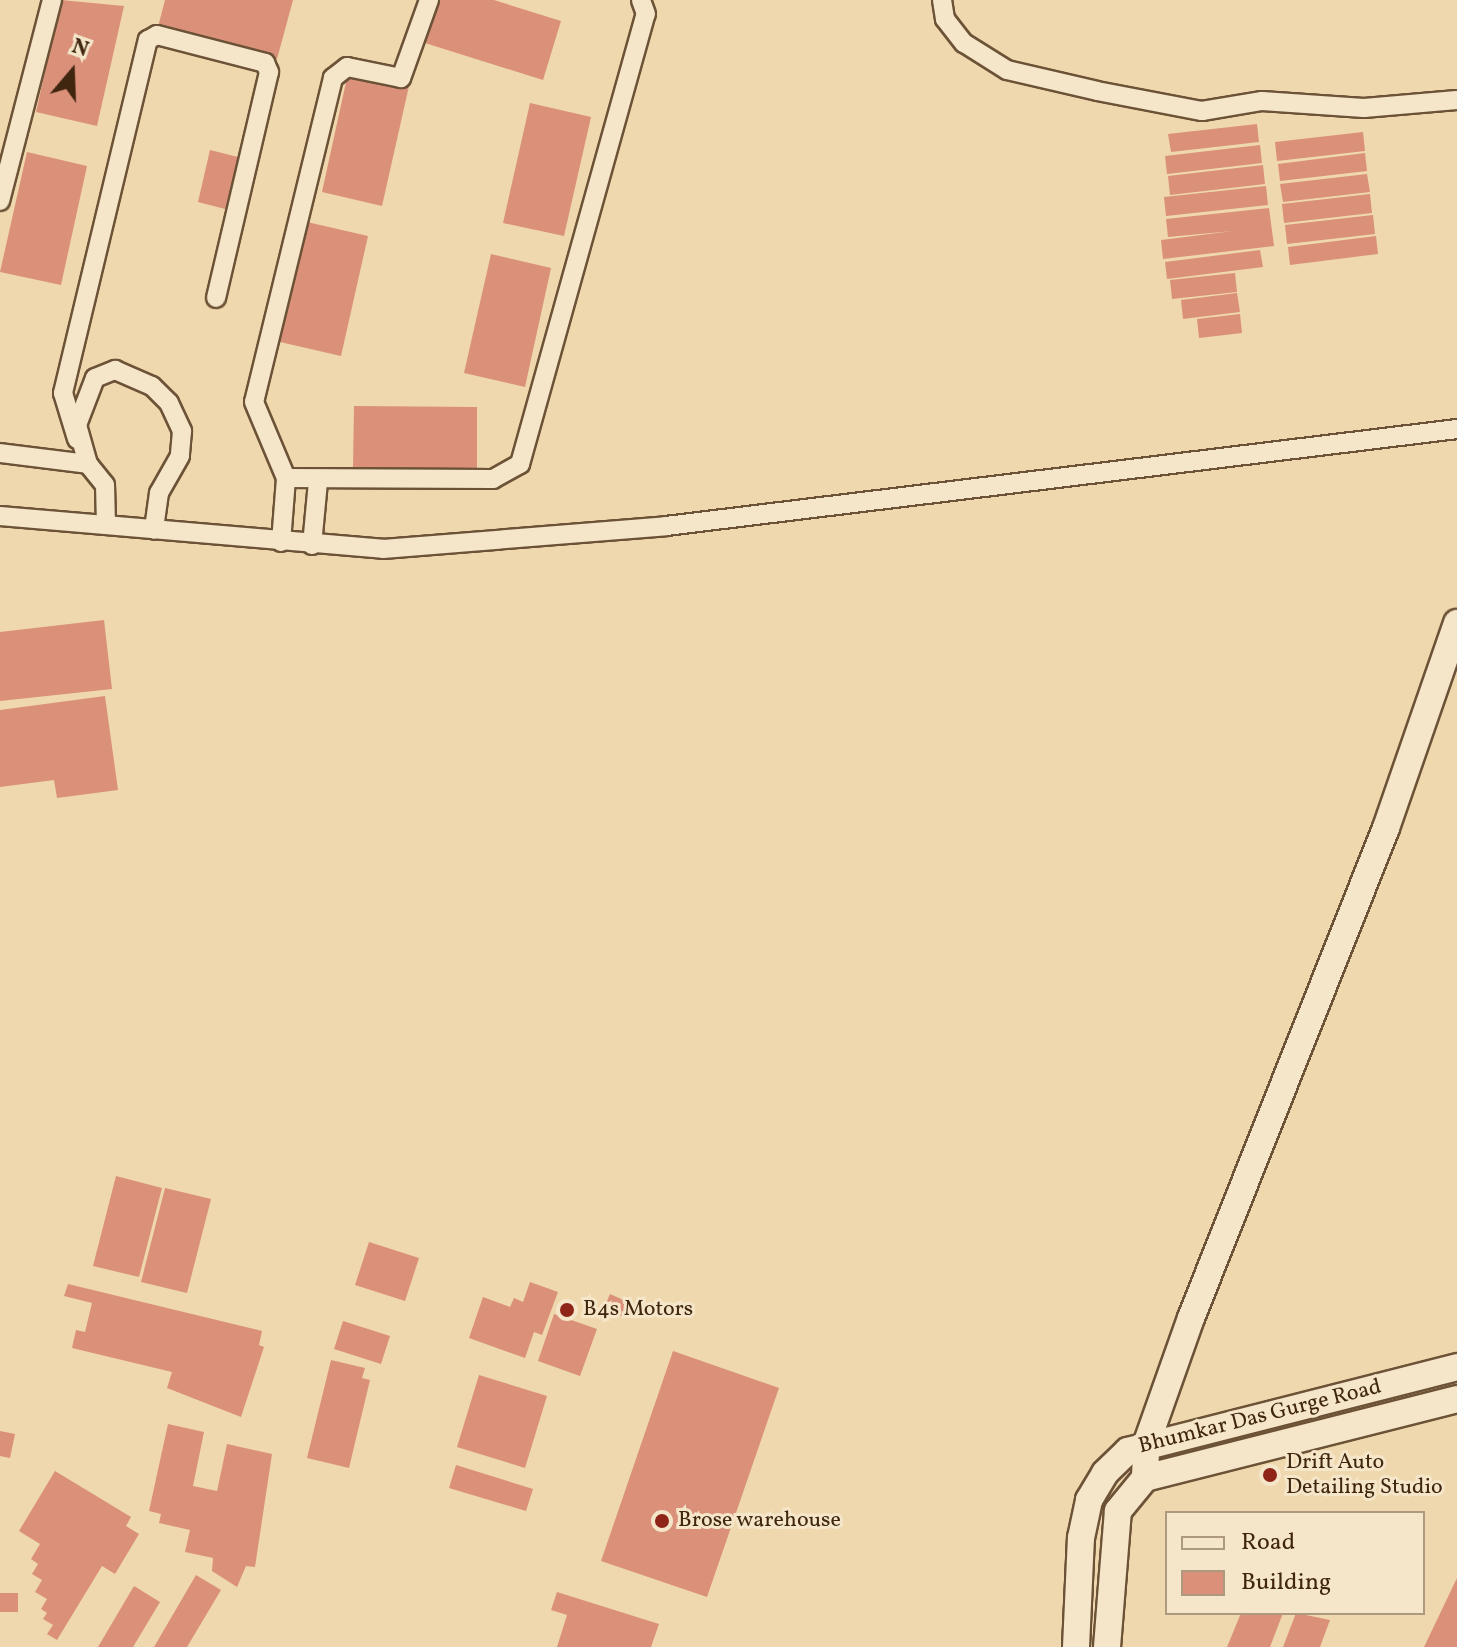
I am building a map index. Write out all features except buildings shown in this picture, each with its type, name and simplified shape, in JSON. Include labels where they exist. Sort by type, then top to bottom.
[{"type":"main road","points":[[1145,1478],[1146,1445],[1386,828],[1457,623]]},
{"type":"main road","name":"Bhumkar Das Gurge Road","points":[[1076,1647],[1081,1538],[1089,1500],[1105,1473],[1128,1451],[1457,1367]]},
{"type":"main road","name":"Bhumkar Das Gurge Road","points":[[1107,1647],[1118,1511],[1145,1478],[1457,1399]]},
{"type":"street","points":[[0,201],[52,0]]},
{"type":"street","points":[[281,542],[286,478],[254,402],[333,78],[347,67],[401,78],[429,0]]},
{"type":"street","points":[[286,478],[318,482],[493,479],[520,464],[646,14],[641,0]]},
{"type":"street","points":[[942,0],[945,19],[964,43],[1007,70],[1097,91],[1202,111],[1262,101],[1364,108],[1457,100]]},
{"type":"street","points":[[106,525],[105,485],[88,464],[63,393],[148,40],[157,35],[265,63],[269,72],[216,298]]},
{"type":"street","points":[[77,439],[80,409],[95,378],[115,370],[152,386],[178,420],[181,445],[172,475],[159,493],[154,530]]},
{"type":"street","points":[[0,516],[383,549],[666,526],[1457,429]]},
{"type":"street","points":[[0,453],[88,464]]},
{"type":"street","points":[[312,545],[318,482]]},
{"type":"place","name":"B4s Motors","points":[[567,1310]]},
{"type":"place","name":"Drift Auto Detailing Studio","points":[[1270,1475]]},
{"type":"place","name":"Brose warehouse","points":[[662,1521]]}]
